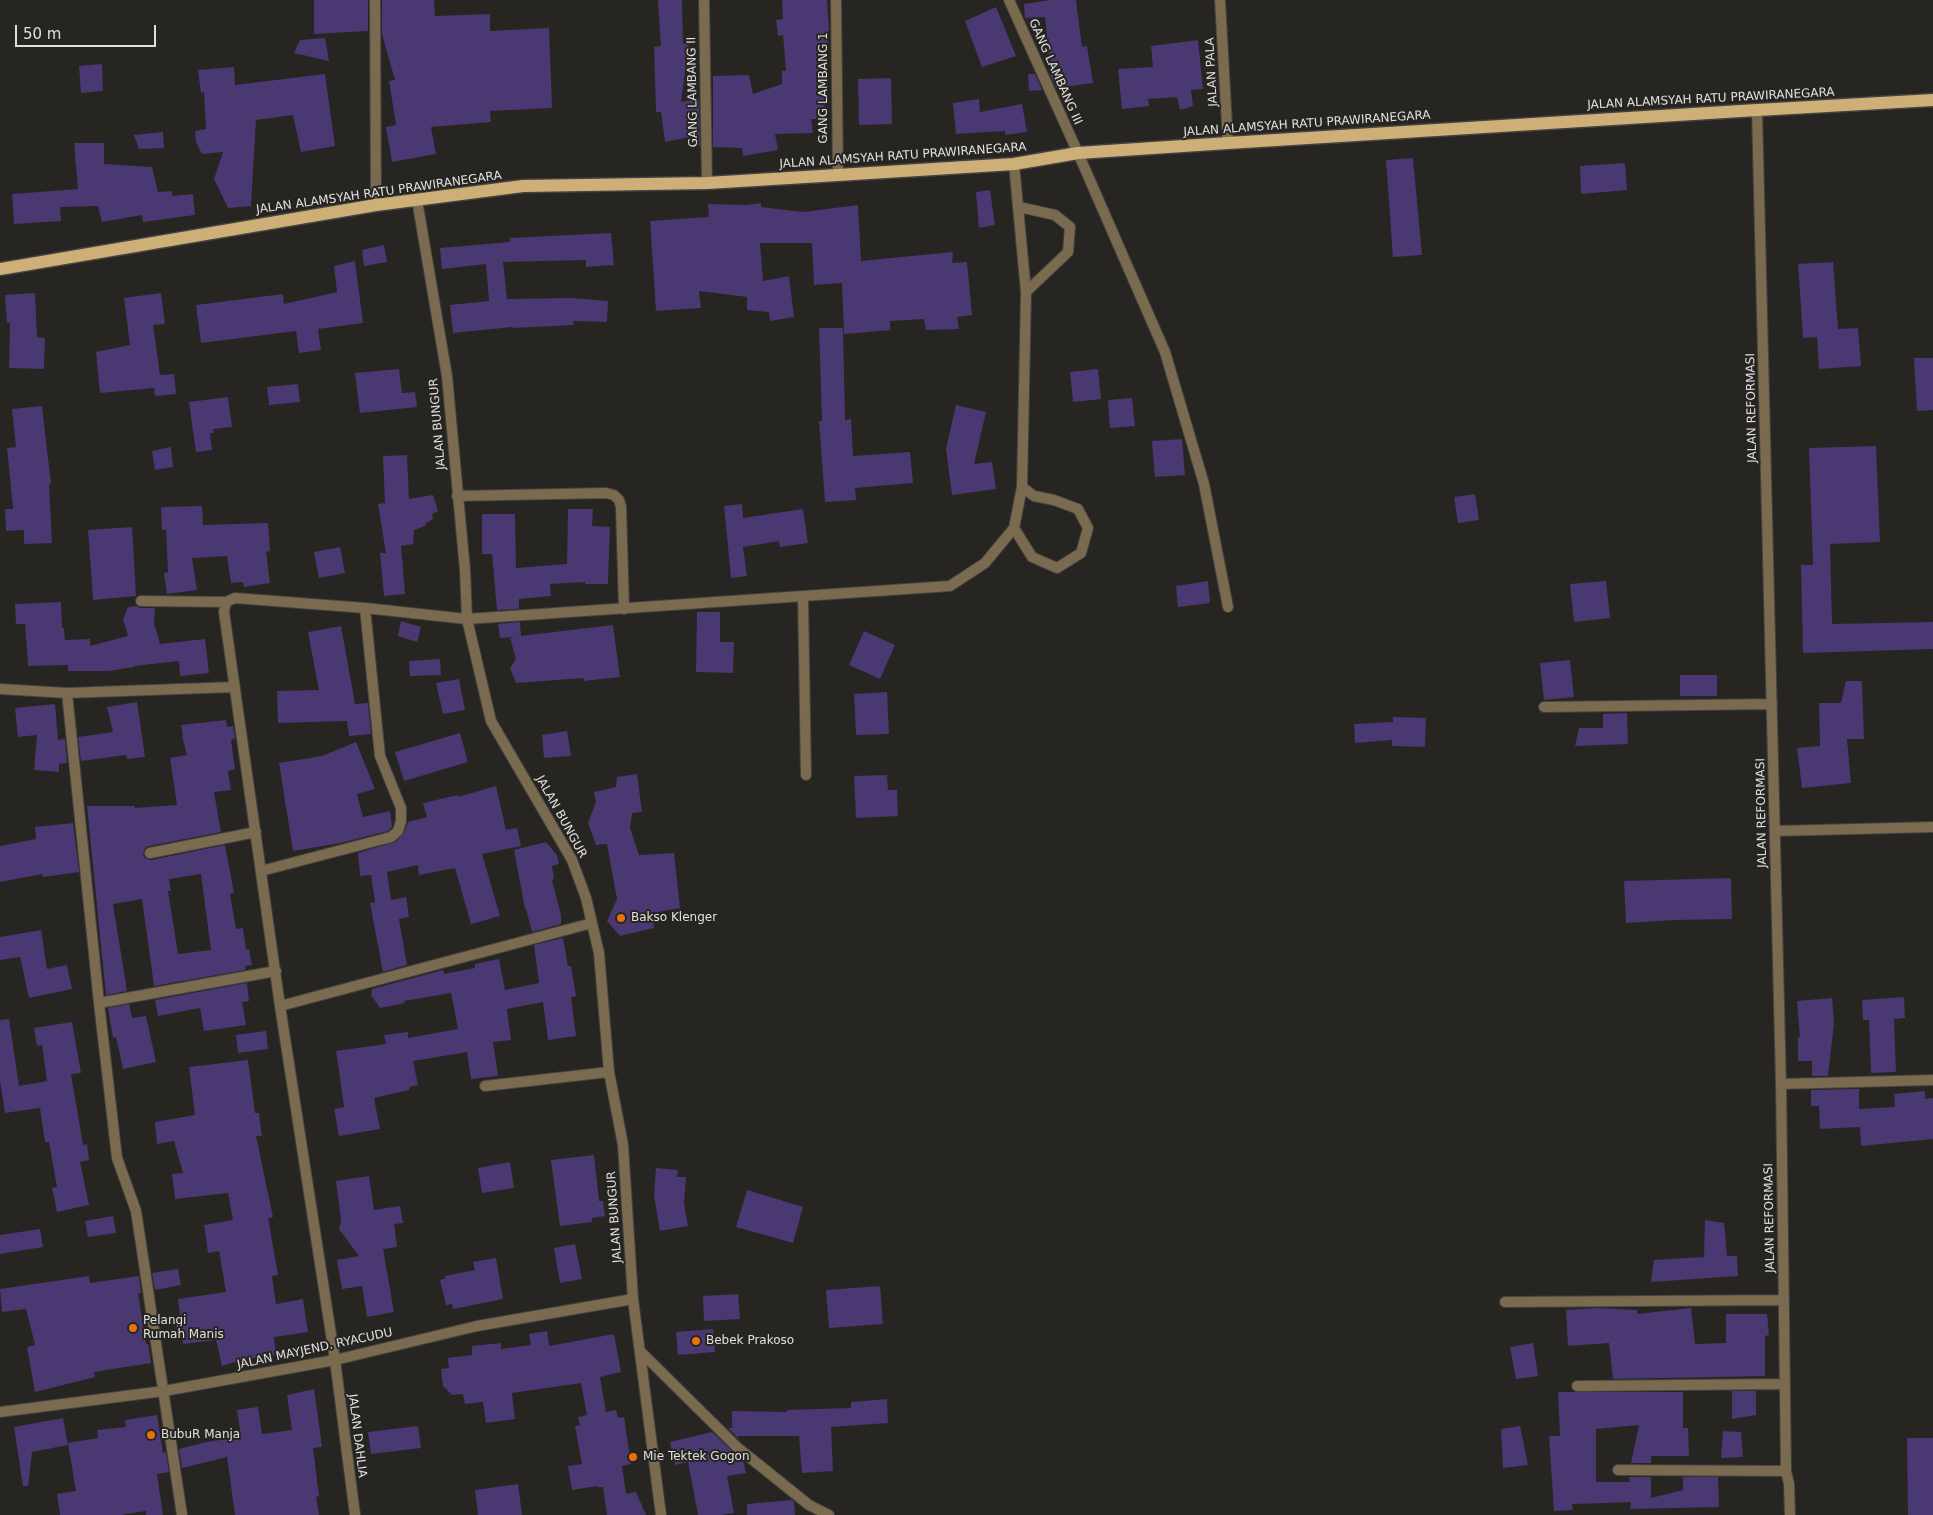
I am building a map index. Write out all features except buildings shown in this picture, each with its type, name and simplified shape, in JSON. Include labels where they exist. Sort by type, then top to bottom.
[{"type":"main road","name":"JALAN ALAMSYAH RATU PRAWIRANEGARA","points":[[0,269],[376,205],[523,186],[707,183],[838,176],[1014,164],[1078,154],[1228,143],[1933,100]]},
{"type":"street","points":[[374,0],[376,205]]},
{"type":"street","name":"GANG LAMBANG II","points":[[704,0],[707,183]]},
{"type":"street","name":"GANG LAMBANG 1","points":[[836,0],[838,176]]},
{"type":"street","name":"GANG LAMBANG III","points":[[1009,0],[1165,352],[1204,484],[1228,607]]},
{"type":"street","name":"JALAN PALA","points":[[1220,0],[1228,143]]},
{"type":"street","name":"JALAN REFORMASI","points":[[1757,110],[1781,1084],[1786,1471],[1789,1484],[1790,1515]]},
{"type":"street","points":[[141,601],[226,602],[235,598],[366,608],[467,619],[950,586],[985,563],[1014,528],[1022,487],[1026,292],[1014,164]]},
{"type":"street","name":"JALAN BUNGUR","points":[[417,200],[447,376],[467,619],[491,722],[572,860],[586,898],[599,953],[609,1072],[622,1145],[633,1299],[661,1515]]},
{"type":"street","points":[[1019,207],[1055,215],[1070,227],[1068,252],[1026,292]]},
{"type":"street","points":[[1014,528],[1032,557],[1057,568],[1081,553],[1088,528],[1078,509],[1054,500],[1034,496],[1022,487]]},
{"type":"street","points":[[457,496],[606,493],[614,495],[619,500],[621,507],[624,609]]},
{"type":"street","points":[[803,597],[806,775]]},
{"type":"street","name":"JALAN DAHLIA","points":[[226,602],[224,612],[280,1006],[335,1360],[355,1515]]},
{"type":"street","points":[[261,871],[391,837],[398,831],[401,821],[400,808],[380,756],[366,608]]},
{"type":"street","points":[[0,689],[67,693],[235,687]]},
{"type":"street","points":[[67,693],[99,1003],[118,1158],[136,1211],[182,1515]]},
{"type":"street","points":[[1544,707],[1772,704]]},
{"type":"street","points":[[1775,831],[1933,827]]},
{"type":"street","points":[[150,853],[256,832]]},
{"type":"street","points":[[280,1006],[592,923]]},
{"type":"street","points":[[99,1003],[276,970]]},
{"type":"street","points":[[485,1086],[609,1072]]},
{"type":"street","points":[[1781,1084],[1933,1080]]},
{"type":"street","name":"JALAN MAYJEND. RYACUDU","points":[[0,1412],[164,1391],[335,1360],[477,1326],[633,1299]]},
{"type":"street","points":[[1505,1302],[1784,1300]]},
{"type":"street","points":[[640,1351],[738,1448],[809,1505],[829,1515]]},
{"type":"street","points":[[1577,1386],[1785,1384]]},
{"type":"street","points":[[1618,1470],[1786,1471]]},
{"type":"place","name":"Bakso Klenger","points":[[621,918]]},
{"type":"place","name":"Pelangi Rumah Manis","points":[[133,1328]]},
{"type":"place","name":"Bebek Prakoso","points":[[696,1341]]},
{"type":"place","name":"BubuR Manja","points":[[151,1435]]},
{"type":"place","name":"Mie Tektek Gogon","points":[[633,1457]]}]
